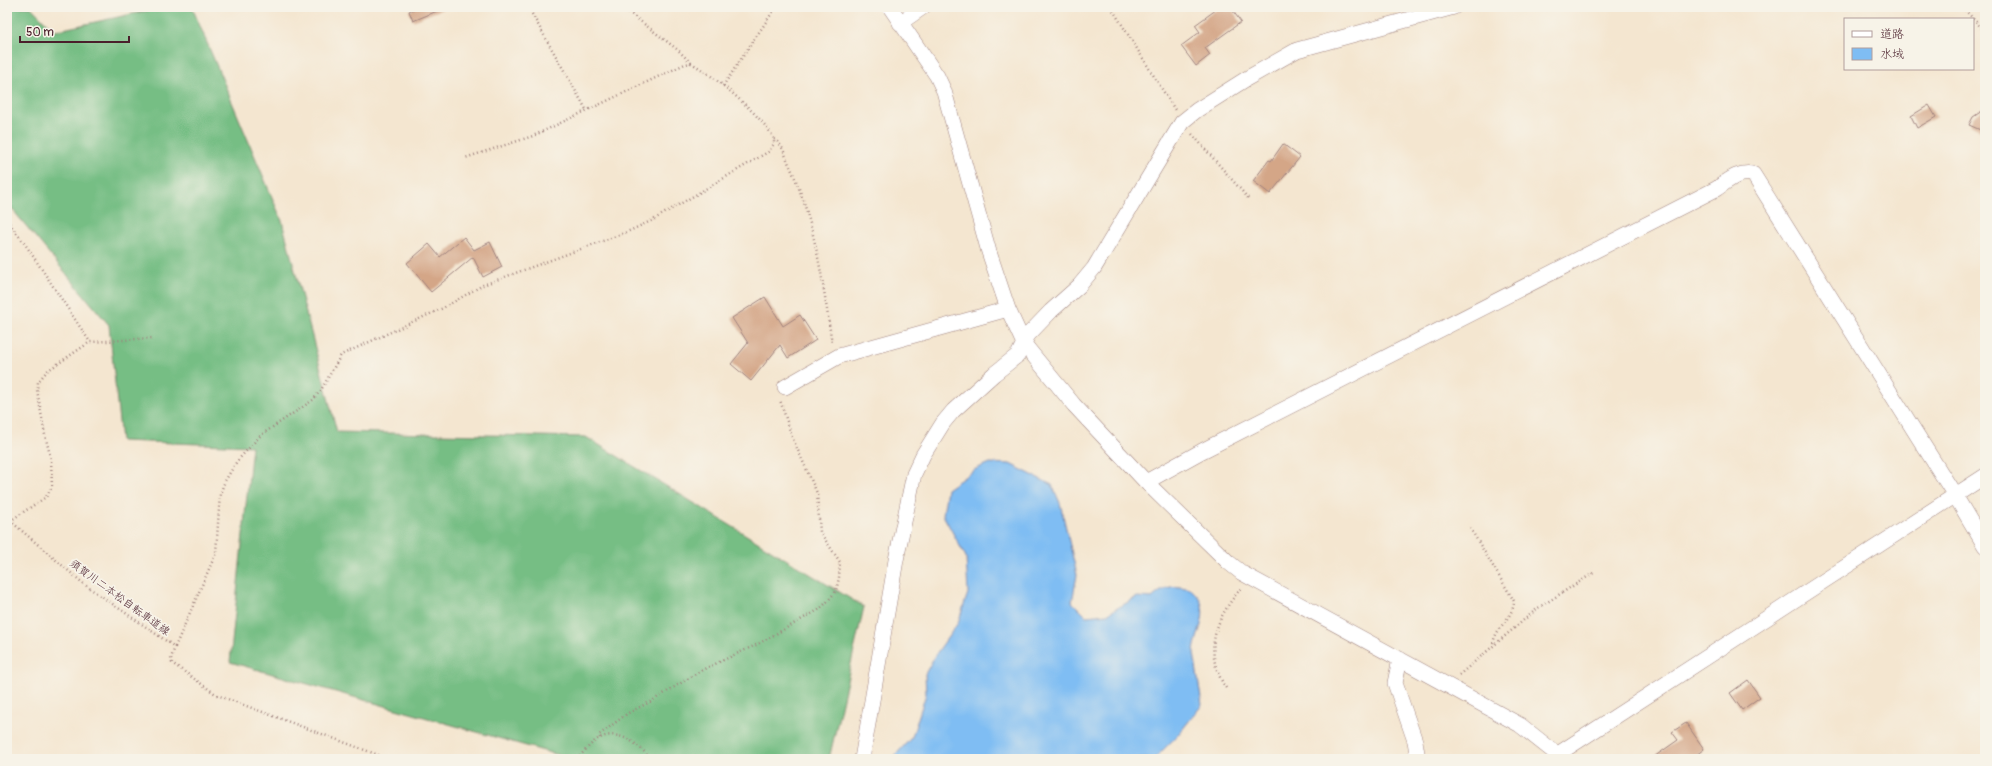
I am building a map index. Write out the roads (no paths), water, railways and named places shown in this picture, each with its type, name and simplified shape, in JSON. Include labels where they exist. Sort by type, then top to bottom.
[{"type":"street","points":[[890,7],[937,76],[944,91],[989,252],[1008,309],[1024,344],[1069,400],[1146,482],[1228,562],[1250,578],[1520,725],[1560,757],[1956,497],[1985,476]]},
{"type":"street","points":[[900,23],[924,7]]},
{"type":"street","points":[[862,759],[893,575],[914,474],[923,455],[943,423],[994,374],[1018,355],[1028,335],[1079,286],[1094,268],[1182,122],[1197,110],[1246,78],[1297,50],[1454,7]]},
{"type":"street","points":[[1146,482],[1202,451],[1702,196],[1745,172],[1753,174],[1956,497],[1985,546]]},
{"type":"street","points":[[786,387],[834,359],[1008,309]]},
{"type":"street","points":[[1400,659],[1396,675],[1396,688],[1415,741],[1418,759]]},
{"type":"water","points":[[990,463],[1010,464],[1052,485],[1060,503],[1077,575],[1072,602],[1086,616],[1107,614],[1137,597],[1152,598],[1166,588],[1170,587],[1191,589],[1200,600],[1203,615],[1194,653],[1202,705],[1177,736],[1154,759],[892,759],[912,737],[926,694],[925,674],[936,654],[958,623],[968,593],[966,557],[943,515],[947,489],[976,469]]}]
